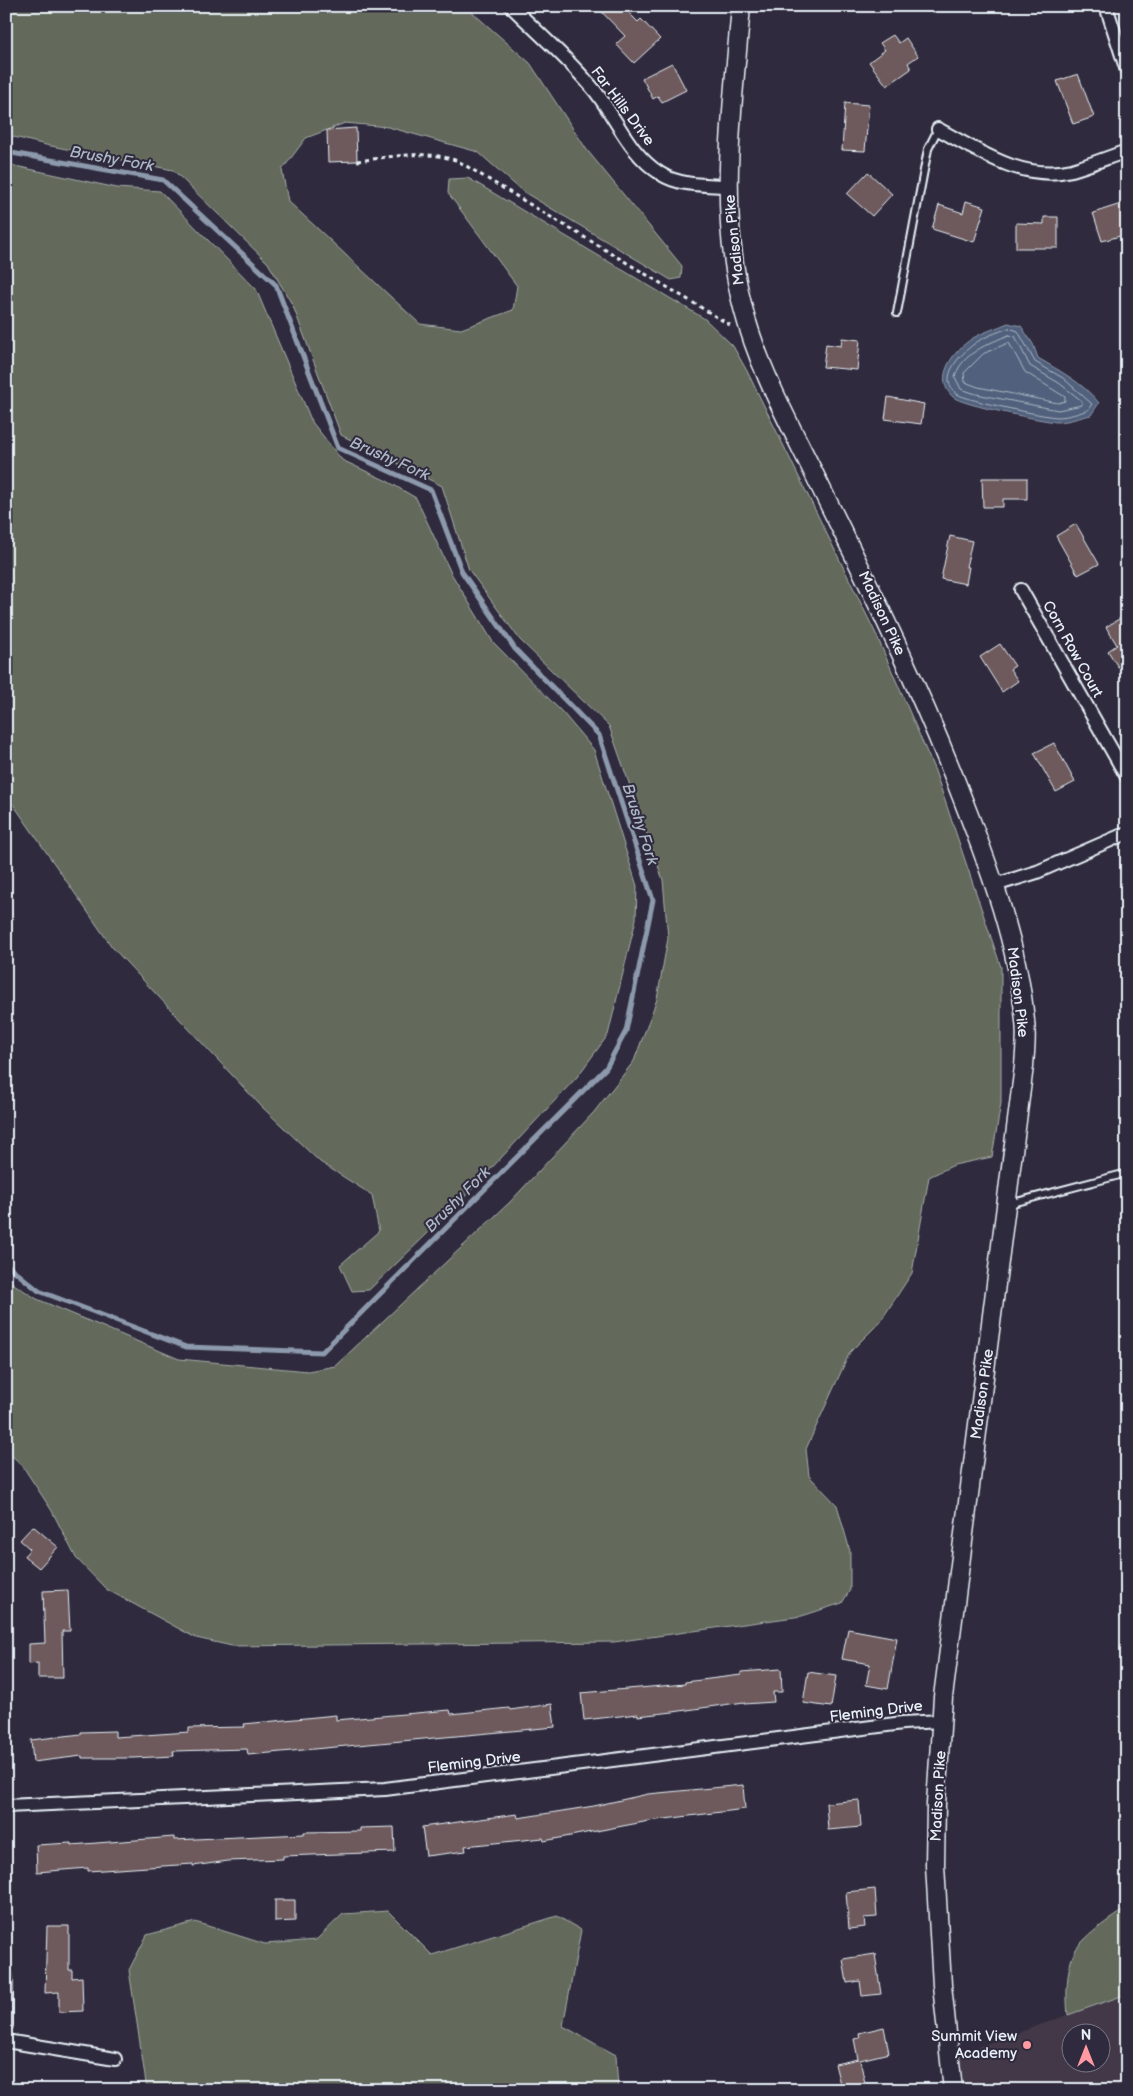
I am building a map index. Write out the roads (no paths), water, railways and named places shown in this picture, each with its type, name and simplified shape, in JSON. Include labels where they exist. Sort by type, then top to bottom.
[{"type":"street","name":"Far Hills Drive","points":[[511,6],[595,91],[629,144],[648,166],[663,176],[681,181],[728,186]]},
{"type":"street","name":"Madison Pike","points":[[741,6],[728,186],[735,270],[742,308],[770,383],[923,701],[995,885],[1011,938],[1026,1024],[1024,1066],[942,1721],[936,1804],[935,1865],[942,1985],[953,2090]]},
{"type":"street","points":[[1106,6],[1127,71]]},
{"type":"street","points":[[938,129],[994,159],[1024,171],[1049,172],[1071,170],[1127,151]]},
{"type":"street","name":"Corn Row Court","points":[[1021,590],[1127,777]]},
{"type":"street","points":[[995,885],[1037,872],[1127,833]]},
{"type":"street","name":"Fleming Drive","points":[[6,1806],[385,1789],[903,1723],[942,1721]]},
{"type":"street","points":[[6,1977],[6,2025]]},
{"type":"street","points":[[6,2041],[115,2059]]},
{"type":"lane","points":[[897,313],[928,149],[938,129]]},
{"type":"lane","points":[[1007,1205],[1127,1173]]},
{"type":"water","points":[[1008,323],[1021,326],[1033,344],[1038,358],[1071,378],[1093,396],[1099,403],[1091,415],[1066,421],[1049,421],[986,408],[953,397],[947,390],[945,373],[953,357],[973,338]]},
{"type":"waterway","name":"Brushy Fork","points":[[6,152],[163,180],[276,285],[338,448],[431,490],[462,572],[515,649],[599,735],[653,900],[626,1031],[606,1068],[322,1352],[186,1347],[39,1291],[6,1264]]},
{"type":"place","name":"Summit View Academy","points":[[1027,2045]]}]
